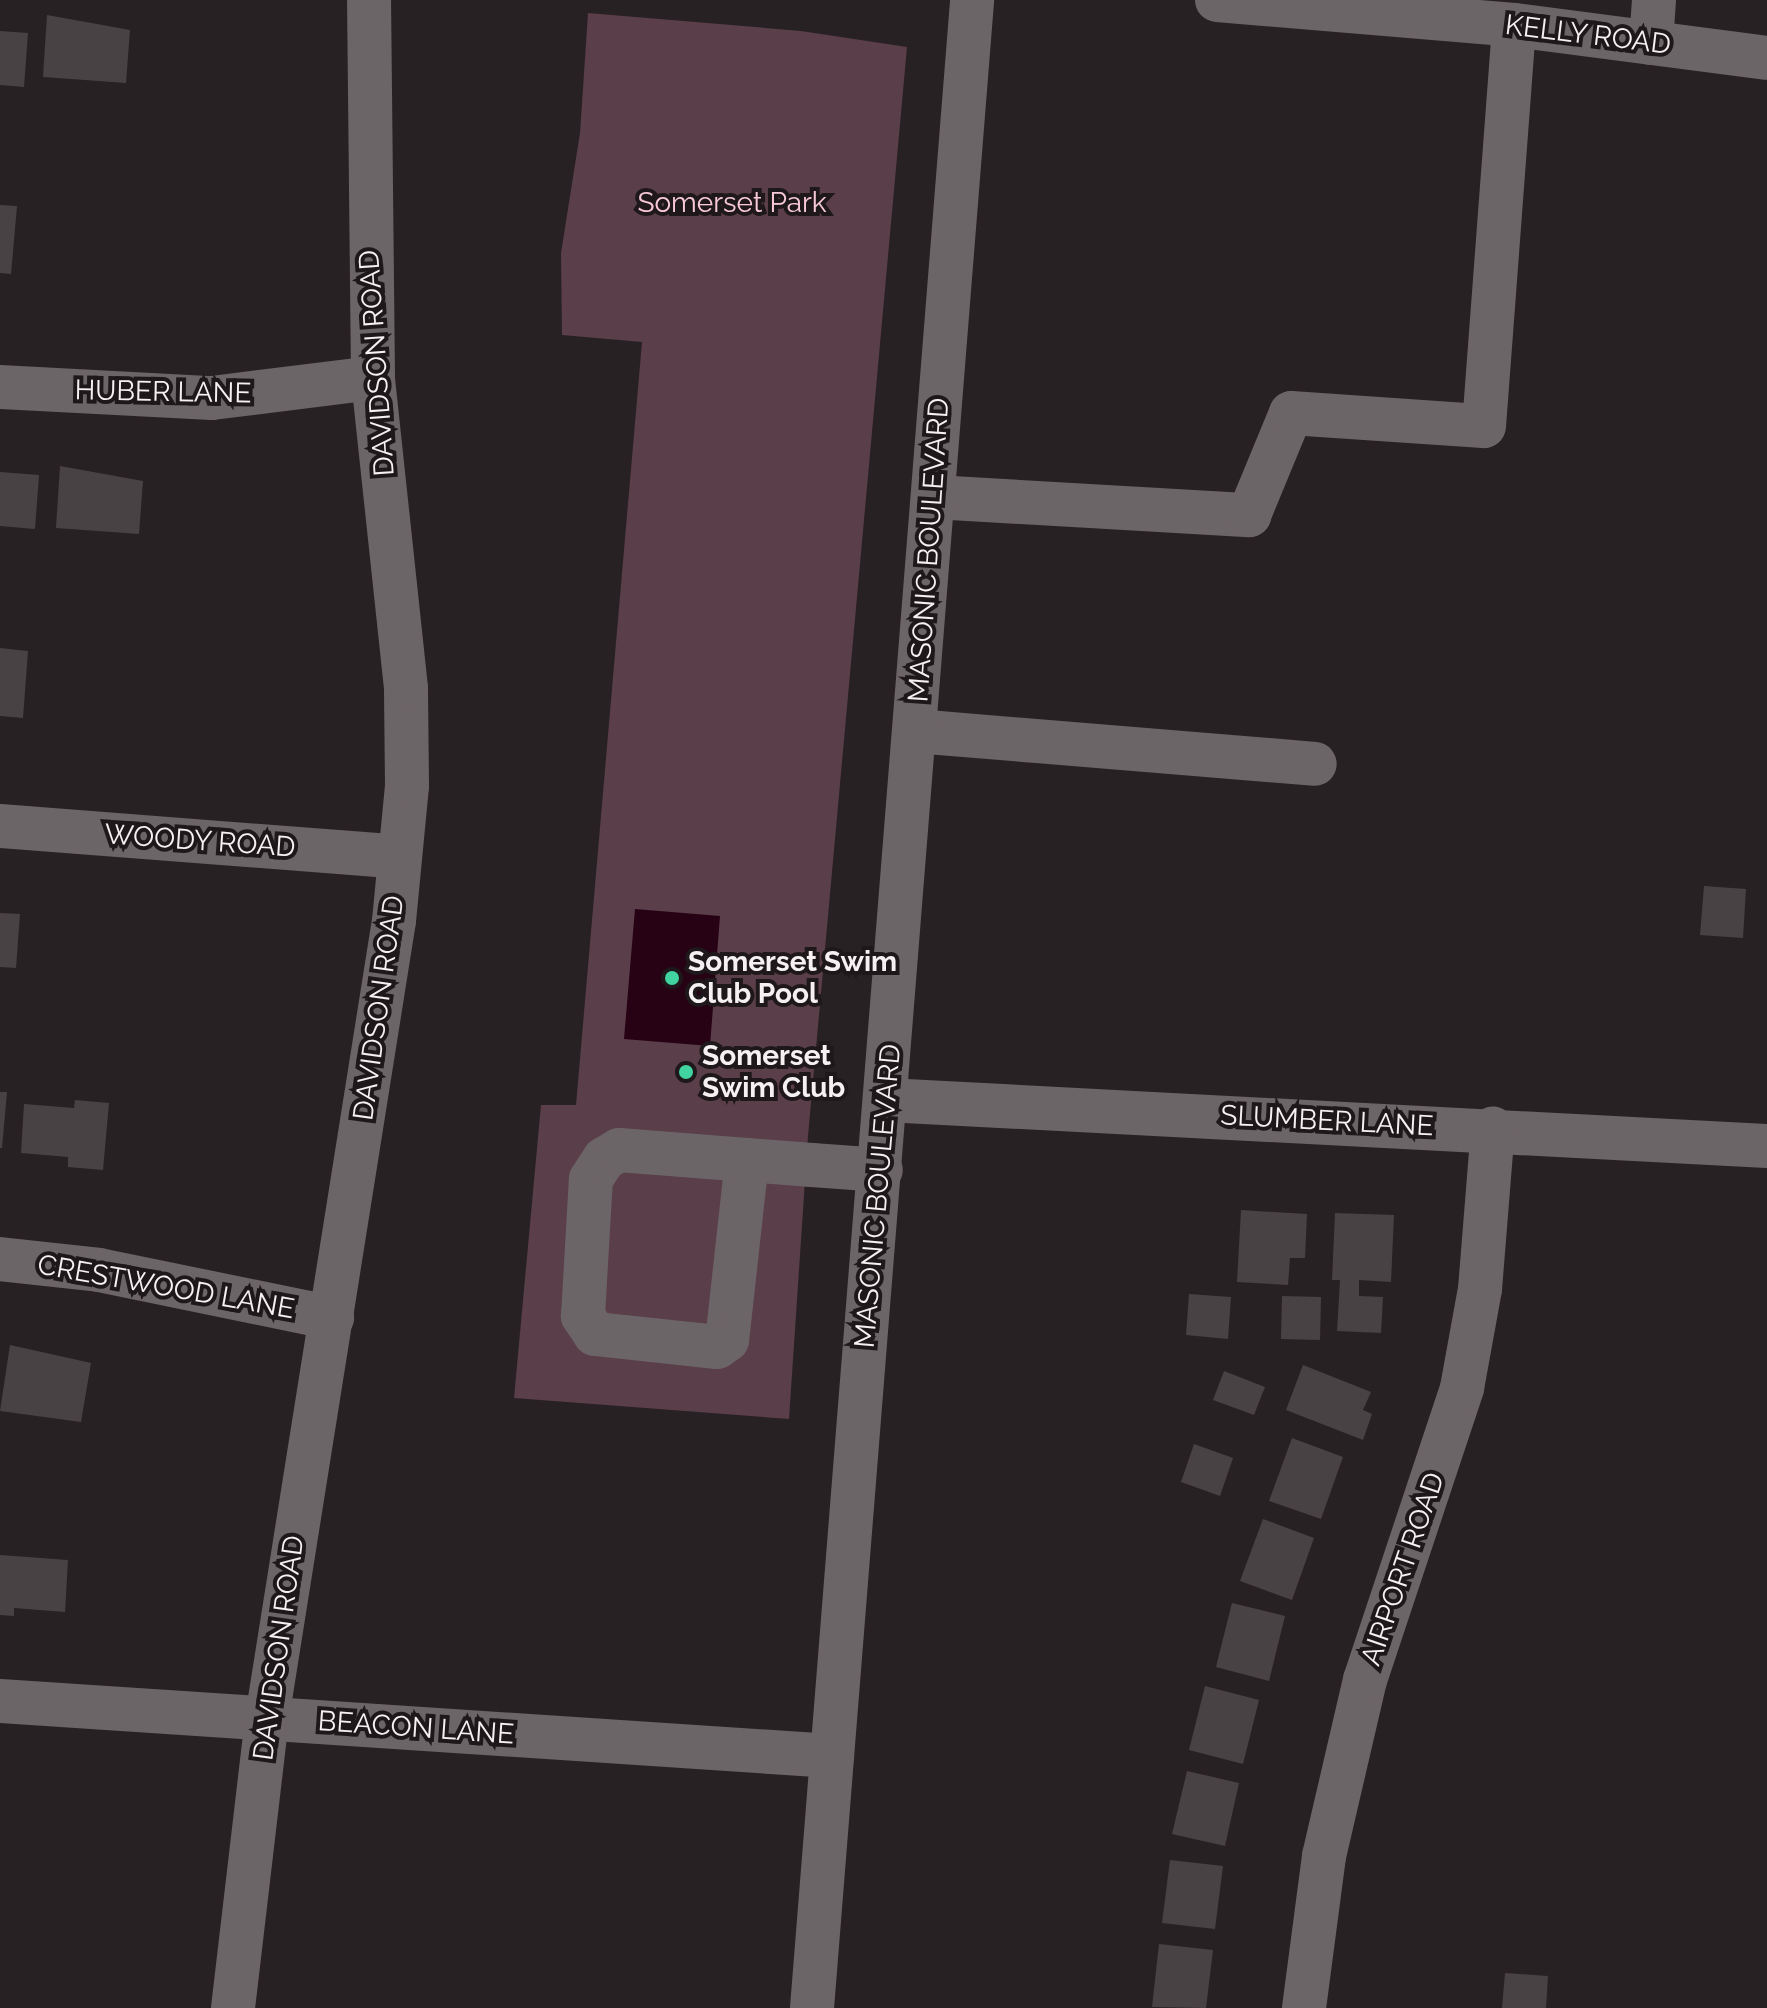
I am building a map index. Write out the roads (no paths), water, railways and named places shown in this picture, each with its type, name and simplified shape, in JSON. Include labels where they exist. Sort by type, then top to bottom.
[{"type":"street","name":"DAVIDSON ROAD","points":[[233,2008],[267,1718],[332,1318],[400,857],[407,786],[406,688],[373,378],[369,0]]},
{"type":"street","name":"MASONIC BOULEVARD","points":[[812,2008],[972,0]]},
{"type":"street","name":"KELLY ROAD","points":[[1217,0],[1370,7],[1767,58]]},
{"type":"street","points":[[1651,43],[1654,0]]},
{"type":"street","points":[[934,497],[1249,515],[1291,413],[1484,426],[1514,25]]},
{"type":"street","name":"HUBER LANE","points":[[0,387],[212,398],[373,378]]},
{"type":"street","points":[[915,731],[1315,764]]},
{"type":"street","name":"WOODY ROAD","points":[[0,826],[400,857]]},
{"type":"street","name":"SLUMBER LANE","points":[[886,1100],[1493,1129],[1767,1146]]},
{"type":"street","name":"AIRPORT ROAD","points":[[1304,2008],[1324,1856],[1358,1708],[1462,1388],[1480,1289],[1493,1129]]},
{"type":"street","points":[[747,1160],[727,1340],[717,1347],[595,1334],[583,1316],[591,1179],[604,1159],[619,1150],[881,1170]]},
{"type":"street","name":"CRESTWOOD LANE","points":[[0,1259],[99,1270],[332,1318]]},
{"type":"street","name":"BEACON LANE","points":[[0,1701],[832,1756]]},
{"type":"place","name":"Somerset Swim Club Pool","points":[[672,978]]},
{"type":"place","name":"Somerset Swim Club","points":[[686,1072]]},
{"type":"park label","name":"Somerset Park","points":[[732,203]]}]
